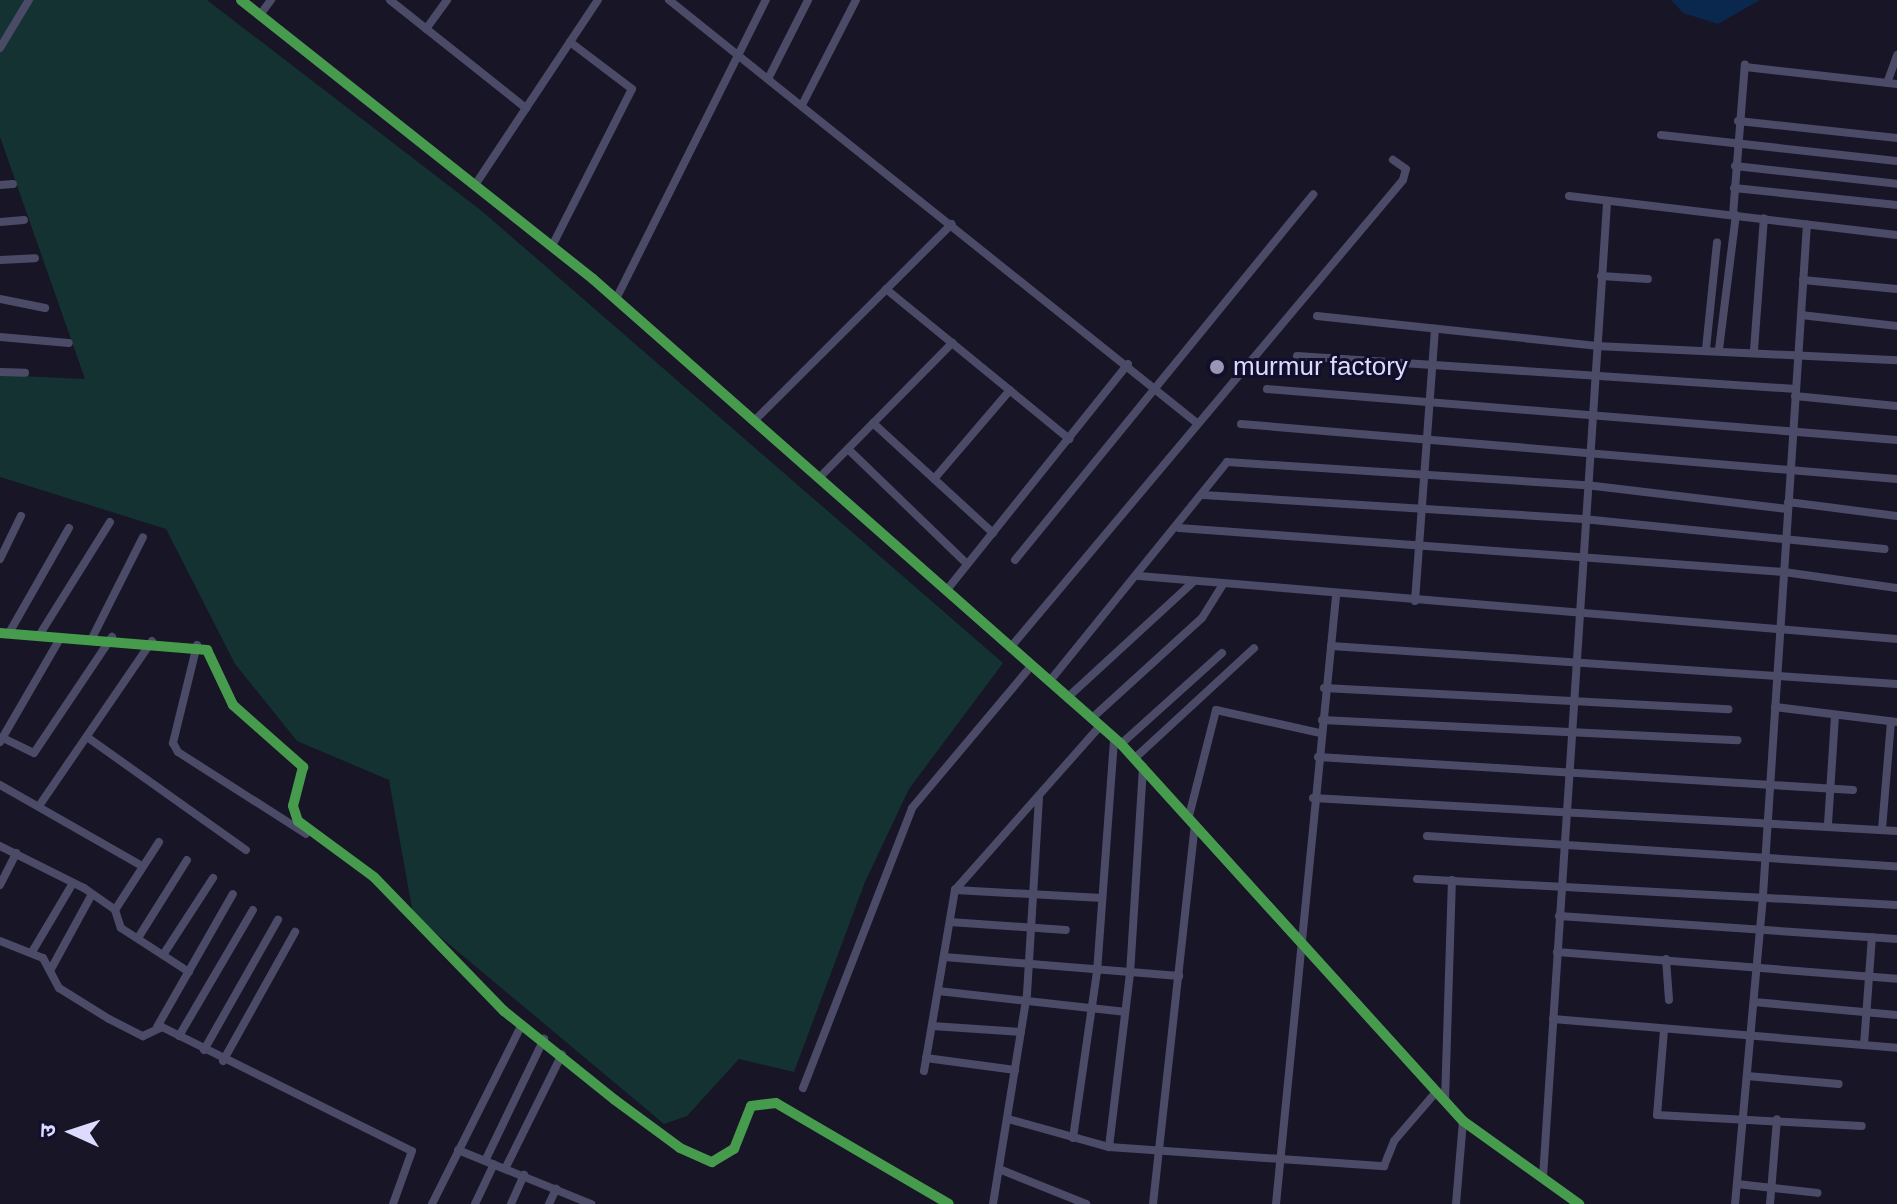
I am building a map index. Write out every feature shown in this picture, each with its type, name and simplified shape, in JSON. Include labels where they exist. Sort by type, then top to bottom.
[{"type":"street","points":[[0,48],[29,0]]},
{"type":"street","points":[[241,0],[616,299],[1117,741],[1298,933],[1463,1121],[1579,1204]]},
{"type":"street","points":[[260,15],[271,0]]},
{"type":"street","points":[[390,0],[526,108]]},
{"type":"street","points":[[426,29],[447,0]]},
{"type":"street","points":[[475,185],[598,0]]},
{"type":"street","points":[[669,0],[1128,364],[1197,423]]},
{"type":"street","points":[[616,299],[766,0]]},
{"type":"street","points":[[768,79],[808,0]]},
{"type":"street","points":[[802,105],[856,0]]},
{"type":"street","points":[[552,246],[632,89],[570,42]]},
{"type":"street","points":[[1719,349],[1734,215],[1735,145],[1745,66],[1892,84],[1897,55]]},
{"type":"street","points":[[1738,121],[1897,138]]},
{"type":"street","points":[[1661,135],[1897,161]]},
{"type":"street","points":[[1010,648],[1403,180],[1406,169],[1393,160]]},
{"type":"street","points":[[1735,166],[1897,184]]},
{"type":"street","points":[[0,185],[13,184]]},
{"type":"street","points":[[1734,188],[1897,205]]},
{"type":"street","points":[[1015,560],[1313,194]]},
{"type":"street","points":[[1569,196],[1897,235]]},
{"type":"street","points":[[1543,1177],[1580,559],[1607,202]]},
{"type":"street","points":[[1754,350],[1764,218]]},
{"type":"street","points":[[0,222],[24,220]]},
{"type":"street","points":[[754,421],[952,224]]},
{"type":"street","points":[[1735,1204],[1763,895],[1807,224]]},
{"type":"street","points":[[1706,349],[1717,243]]},
{"type":"street","points":[[0,260],[35,258]]},
{"type":"street","points":[[1601,276],[1648,279]]},
{"type":"street","points":[[1803,280],[1897,289]]},
{"type":"street","points":[[886,289],[1069,439]]},
{"type":"street","points":[[0,299],[45,308]]},
{"type":"street","points":[[1801,315],[1897,326]]},
{"type":"street","points":[[1317,316],[1596,346],[1798,351],[1897,360]]},
{"type":"street","points":[[1415,601],[1426,402],[1435,329]]},
{"type":"street","points":[[0,337],[69,343]]},
{"type":"street","points":[[819,478],[952,343]]},
{"type":"street","points":[[1297,356],[1593,381],[1796,393],[1897,406]]},
{"type":"street","points":[[946,591],[1128,364]]},
{"type":"street","points":[[0,372],[25,373]]},
{"type":"street","points":[[1267,389],[1591,415],[1793,427],[1897,440]]},
{"type":"street","points":[[934,479],[1010,390]]},
{"type":"street","points":[[873,423],[993,533]]},
{"type":"street","points":[[1241,424],[1588,453],[1791,465],[1897,479]]},
{"type":"street","points":[[848,449],[967,564]]},
{"type":"street","points":[[1049,682],[1179,528],[1227,462],[1586,485],[1897,516]]},
{"type":"street","points":[[1203,495],[1583,519],[1885,549]]},
{"type":"street","points":[[0,559],[21,516]]},
{"type":"street","points":[[40,634],[110,522]]},
{"type":"street","points":[[4,633],[69,528]]},
{"type":"street","points":[[1179,528],[1784,572],[1897,588]]},
{"type":"street","points":[[91,640],[143,537]]},
{"type":"street","points":[[1139,576],[1336,596],[1578,612],[1897,639]]},
{"type":"street","points":[[1067,698],[1193,582]]},
{"type":"street","points":[[924,1071],[955,890],[1039,798],[1095,723],[1202,618],[1223,585]]},
{"type":"street","points":[[1276,1204],[1298,933],[1336,596]]},
{"type":"street","points":[[4,633],[40,634],[58,642],[112,637],[197,645],[207,650],[238,710],[303,767],[294,813],[317,841]]},
{"type":"street","points":[[58,642],[1,740],[34,753],[112,637]]},
{"type":"street","points":[[39,806],[152,641]]},
{"type":"street","points":[[197,645],[173,743],[178,752],[374,877],[522,1024],[694,1157],[726,1157],[751,1106],[776,1103],[949,1204]]},
{"type":"street","points":[[1331,646],[1575,665],[1897,684]]},
{"type":"street","points":[[1109,1147],[1130,974],[1139,762],[1254,648]]},
{"type":"street","points":[[1073,1138],[1093,1010],[1117,741],[1222,653]]},
{"type":"street","points":[[803,1088],[912,808],[1031,666]]},
{"type":"street","points":[[1325,688],[1728,709]]},
{"type":"street","points":[[1775,707],[1894,722],[1882,829]]},
{"type":"street","points":[[1153,1204],[1179,976],[1192,820],[1216,710],[1320,733]]},
{"type":"street","points":[[1828,824],[1835,716]]},
{"type":"street","points":[[1322,720],[1570,735],[1738,740]]},
{"type":"street","points":[[87,737],[246,850]]},
{"type":"street","points":[[1318,757],[1853,790]]},
{"type":"street","points":[[0,785],[142,866]]},
{"type":"street","points":[[993,1204],[1026,1003],[1039,798]]},
{"type":"street","points":[[1313,798],[1766,819],[1897,831]]},
{"type":"street","points":[[1427,836],[1766,853],[1897,866]]},
{"type":"street","points":[[115,910],[159,842]]},
{"type":"street","points":[[0,846],[92,894],[115,910],[121,928],[189,972]]},
{"type":"street","points":[[0,885],[16,853]]},
{"type":"street","points":[[138,938],[187,860]]},
{"type":"street","points":[[163,955],[213,878]]},
{"type":"street","points":[[1417,879],[1763,895],[1897,905]]},
{"type":"street","points":[[1445,1101],[1452,880]]},
{"type":"street","points":[[32,952],[73,883]]},
{"type":"street","points":[[955,890],[1102,898]]},
{"type":"street","points":[[51,969],[92,894]]},
{"type":"street","points":[[0,941],[32,952],[51,969],[59,988],[143,1036],[157,1027],[233,894]]},
{"type":"street","points":[[179,1036],[253,910]]},
{"type":"street","points":[[1559,916],[1897,939]]},
{"type":"street","points":[[204,1050],[278,920]]},
{"type":"street","points":[[950,922],[1066,930]]},
{"type":"street","points":[[223,1061],[295,932]]},
{"type":"street","points":[[1864,1045],[1872,937]]},
{"type":"street","points":[[1557,952],[1757,965],[1897,979]]},
{"type":"street","points":[[944,957],[1097,972],[1179,976]]},
{"type":"street","points":[[1666,959],[1669,1000]]},
{"type":"street","points":[[938,991],[1124,1012]]},
{"type":"street","points":[[1754,1002],[1897,1015]]},
{"type":"street","points":[[1553,1019],[1750,1039],[1897,1048]]},
{"type":"street","points":[[432,1204],[522,1024]]},
{"type":"street","points":[[932,1026],[1021,1032]]},
{"type":"street","points":[[157,1027],[412,1151],[393,1204]]},
{"type":"street","points":[[1664,1030],[1657,1115],[1743,1116],[1862,1126]]},
{"type":"street","points":[[475,1204],[489,1163],[544,1039]]},
{"type":"street","points":[[505,1169],[562,1054]]},
{"type":"street","points":[[926,1058],[1015,1070]]},
{"type":"street","points":[[1747,1076],[1839,1084]]},
{"type":"street","points":[[1008,1119],[1109,1147],[1280,1155],[1384,1166],[1394,1141],[1437,1091]]},
{"type":"street","points":[[1770,1204],[1777,1119]]},
{"type":"street","points":[[1456,1204],[1463,1121]]},
{"type":"street","points":[[458,1150],[591,1204]]},
{"type":"street","points":[[999,1169],[1086,1204]]},
{"type":"street","points":[[511,1204],[524,1175]]},
{"type":"street","points":[[1737,1184],[1818,1193]]},
{"type":"street","points":[[549,1204],[556,1189]]},
{"type":"green space","points":[[0,0],[207,0],[483,212],[1003,663],[909,789],[865,882],[794,1072],[739,1059],[687,1116],[664,1124],[413,914],[389,780],[297,741],[235,664],[166,529],[0,477],[0,375],[85,379],[0,137]]},
{"type":"water","points":[[1671,0],[1760,0],[1718,24],[1683,13]]},
{"type":"cycle path","points":[[241,0],[593,279],[1121,744],[1463,1121],[1579,1204]]},
{"type":"cycle path","points":[[0,633],[207,650],[233,705],[303,767],[293,806],[298,821],[374,877],[504,1011],[615,1100],[680,1148],[712,1162],[734,1149],[751,1106],[776,1103],[949,1204]]},
{"type":"place","name":"murmur factory","points":[[1217,367]]}]
